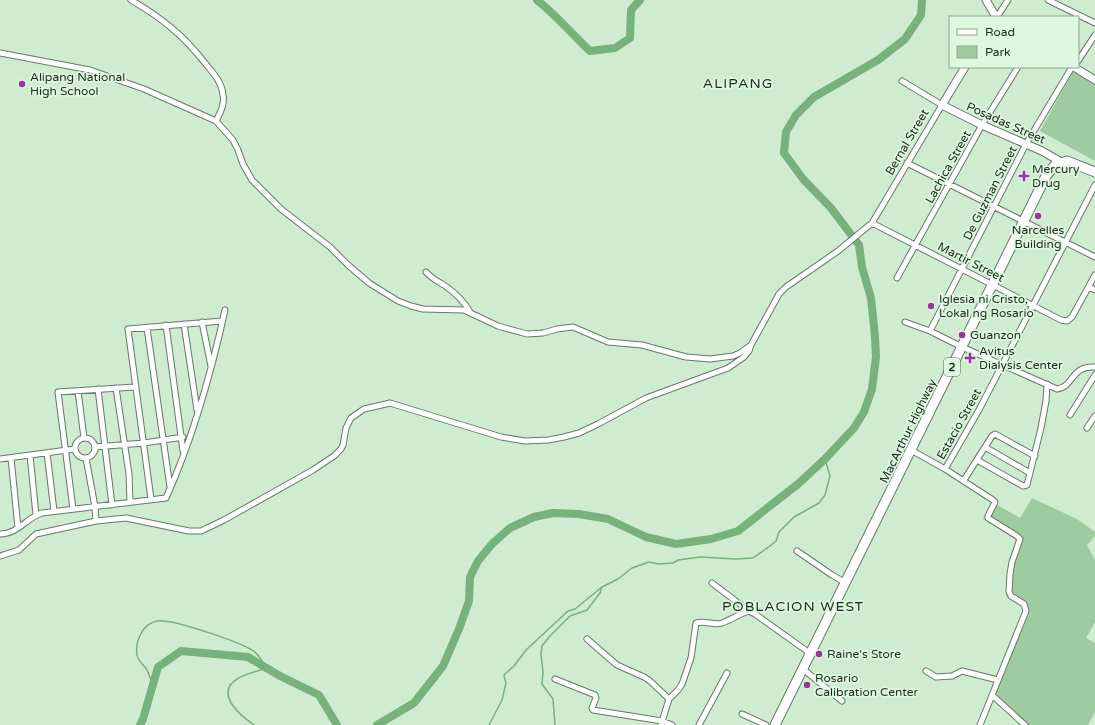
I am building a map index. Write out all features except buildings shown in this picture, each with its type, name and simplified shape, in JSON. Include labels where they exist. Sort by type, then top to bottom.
[{"type":"highway","points":[[1061,162],[1066,161],[1095,172]]},
{"type":"highway","name":"MacArthur Highway","points":[[775,725],[1046,176],[1055,164],[1061,162]]},
{"type":"main road","points":[[986,0],[995,16]]},
{"type":"main road","name":"Bernal Street","points":[[942,105],[965,68]]},
{"type":"main road","points":[[1075,68],[1095,80]]},
{"type":"main road","name":"Posadas Street","points":[[942,105],[982,125],[1053,156],[1061,162]]},
{"type":"street","points":[[131,0],[168,24],[178,33],[216,77],[221,87],[224,100],[223,106],[216,121]]},
{"type":"street","points":[[997,16],[1008,0]]},
{"type":"street","points":[[1048,0],[1095,23]]},
{"type":"street","points":[[1079,59],[1095,35]]},
{"type":"street","points":[[0,53],[90,70],[144,89],[216,121],[233,140],[243,164],[252,180],[280,209],[330,247],[369,283],[398,301],[423,309],[464,310],[498,326],[518,333],[534,334],[573,327],[608,342],[642,345],[697,359],[734,356],[751,345]]},
{"type":"street","name":"Lachica Street","points":[[897,278],[982,125],[1017,68]]},
{"type":"street","name":"De Guzman Street","points":[[930,332],[1026,144],[1072,68]]},
{"type":"street","points":[[902,81],[942,105]]},
{"type":"street","name":"Bernal Street","points":[[0,556],[19,550],[36,534],[96,521],[126,518],[189,531],[201,531],[224,520],[313,470],[334,456],[343,445],[346,428],[351,418],[364,409],[382,404],[397,405],[515,440],[535,442],[564,437],[598,424],[646,398],[728,368],[744,357],[749,351],[779,294],[786,287],[838,251],[872,223],[942,105]]},
{"type":"street","points":[[908,164],[1095,257]]},
{"type":"street","name":"Estacio Street","points":[[912,450],[945,468],[980,408],[1095,185]]},
{"type":"street","name":"Martir Street","points":[[872,223],[1061,320],[1068,321],[1072,317],[1089,287]]},
{"type":"street","points":[[426,272],[432,279],[454,293],[470,312]]},
{"type":"street","points":[[1095,275],[1089,287],[1095,290]]},
{"type":"street","points":[[0,534],[13,532],[36,515],[54,511],[166,498],[190,436],[212,369],[225,310]]},
{"type":"street","points":[[151,499],[128,330],[222,320]]},
{"type":"street","points":[[202,322],[212,369]]},
{"type":"street","points":[[905,322],[1057,389],[1067,384],[1081,368],[1095,366]]},
{"type":"street","points":[[184,324],[197,412]]},
{"type":"street","points":[[166,325],[183,453]]},
{"type":"street","points":[[147,328],[170,488]]},
{"type":"street","points":[[1070,415],[1095,375]]},
{"type":"street","points":[[977,460],[1023,486],[1027,483],[1046,401],[1047,384]]},
{"type":"street","points":[[73,509],[58,392],[135,387]]},
{"type":"street","points":[[116,388],[128,474],[130,502]]},
{"type":"street","points":[[98,389],[112,505]]},
{"type":"street","points":[[78,391],[84,438]]},
{"type":"street","points":[[1088,428],[1095,416]]},
{"type":"street","points":[[964,480],[992,436],[996,434],[1034,456]]},
{"type":"street","points":[[95,447],[144,443],[190,436]]},
{"type":"street","points":[[84,438],[91,441],[95,447]]},
{"type":"street","points":[[84,438],[77,442],[75,449],[78,456],[86,458],[92,455],[95,447]]},
{"type":"street","points":[[985,447],[1030,473]]},
{"type":"street","points":[[0,459],[75,449]]},
{"type":"street","points":[[47,453],[54,511]]},
{"type":"street","points":[[30,455],[36,515]]},
{"type":"street","points":[[11,458],[18,528]]},
{"type":"street","points":[[86,458],[95,506],[96,521]]},
{"type":"street","points":[[945,468],[994,500],[988,516],[989,519],[1020,539],[1012,562],[1009,592],[1012,596],[1024,604],[1026,611],[980,725]]},
{"type":"street","points":[[798,551],[832,576],[846,583]]},
{"type":"street","points":[[712,583],[749,612],[755,614],[811,654]]},
{"type":"street","points":[[662,723],[669,699],[682,684],[692,658],[696,623],[721,624],[749,612]]},
{"type":"street","points":[[587,639],[616,665],[644,677],[669,699]]},
{"type":"street","points":[[803,669],[842,701]]},
{"type":"street","points":[[926,670],[936,677],[952,676],[962,671],[998,680]]},
{"type":"street","points":[[699,725],[727,673]]},
{"type":"street","points":[[555,679],[595,695],[596,698],[592,710],[672,725]]},
{"type":"street","points":[[992,695],[1025,725]]},
{"type":"street","points":[[742,714],[766,725]]},
{"type":"green space","points":[[1074,70],[1095,82],[1095,161],[1040,131]]},
{"type":"green space","points":[[1032,498],[1077,519],[1095,532],[1095,536],[1087,545],[1095,560],[1095,622],[1086,638],[1095,643],[1095,712],[1088,725],[1024,725],[993,697],[1028,610],[1022,603],[1007,598],[1006,594],[1008,569],[1016,539],[983,519],[992,502],[1020,518]]},
{"type":"waterway","points":[[537,0],[590,51],[615,48],[630,38],[631,10],[640,0]]},
{"type":"waterway","points":[[377,725],[414,703],[443,666],[469,601],[470,577],[478,561],[492,544],[510,528],[534,517],[553,513],[579,514],[608,519],[646,537],[676,544],[711,539],[738,531],[798,484],[825,459],[854,428],[864,412],[872,389],[876,357],[871,298],[862,267],[859,245],[831,208],[803,179],[784,153],[786,132],[796,115],[814,97],[878,60],[905,39],[921,15],[922,0]]},
{"type":"waterway","points":[[489,725],[502,700],[506,683],[504,676],[505,674],[514,666],[526,650],[568,611],[575,609],[602,587],[618,579],[632,568],[649,562],[658,564],[673,563],[678,560],[700,557],[735,559],[753,558],[776,541],[779,532],[794,517],[819,503],[825,495],[830,476],[825,459]]},
{"type":"waterway","points":[[555,725],[553,699],[542,684],[542,646],[570,616],[587,610],[600,593],[602,587]]},
{"type":"waterway","points":[[153,684],[147,670],[137,655],[138,639],[147,626],[152,623],[157,621],[176,623],[238,643],[256,653],[267,668],[247,674],[237,679],[228,691],[232,704],[254,725]]},
{"type":"waterway","points":[[140,725],[158,667],[181,651],[248,657],[280,676],[319,695],[337,725]]},
{"type":"place","name":"Alipang National High School","points":[[22,84]]},
{"type":"place","name":"Mercury Drug","points":[[1024,176]]},
{"type":"place","name":"Narcelles Building","points":[[1038,216]]},
{"type":"place","name":"Iglesia ni Cristo, Lokal ng Rosario","points":[[931,306]]},
{"type":"place","name":"Guanzon","points":[[962,335]]},
{"type":"place","name":"Avitus Dialysis Center","points":[[970,358]]},
{"type":"place","name":"Raine's Store","points":[[819,654]]},
{"type":"place","name":"Rosario Calibration Center","points":[[807,685]]},
{"type":"district","name":"ALIPANG","points":[[738,83]]},
{"type":"district","name":"POBLACION WEST","points":[[793,606]]}]
